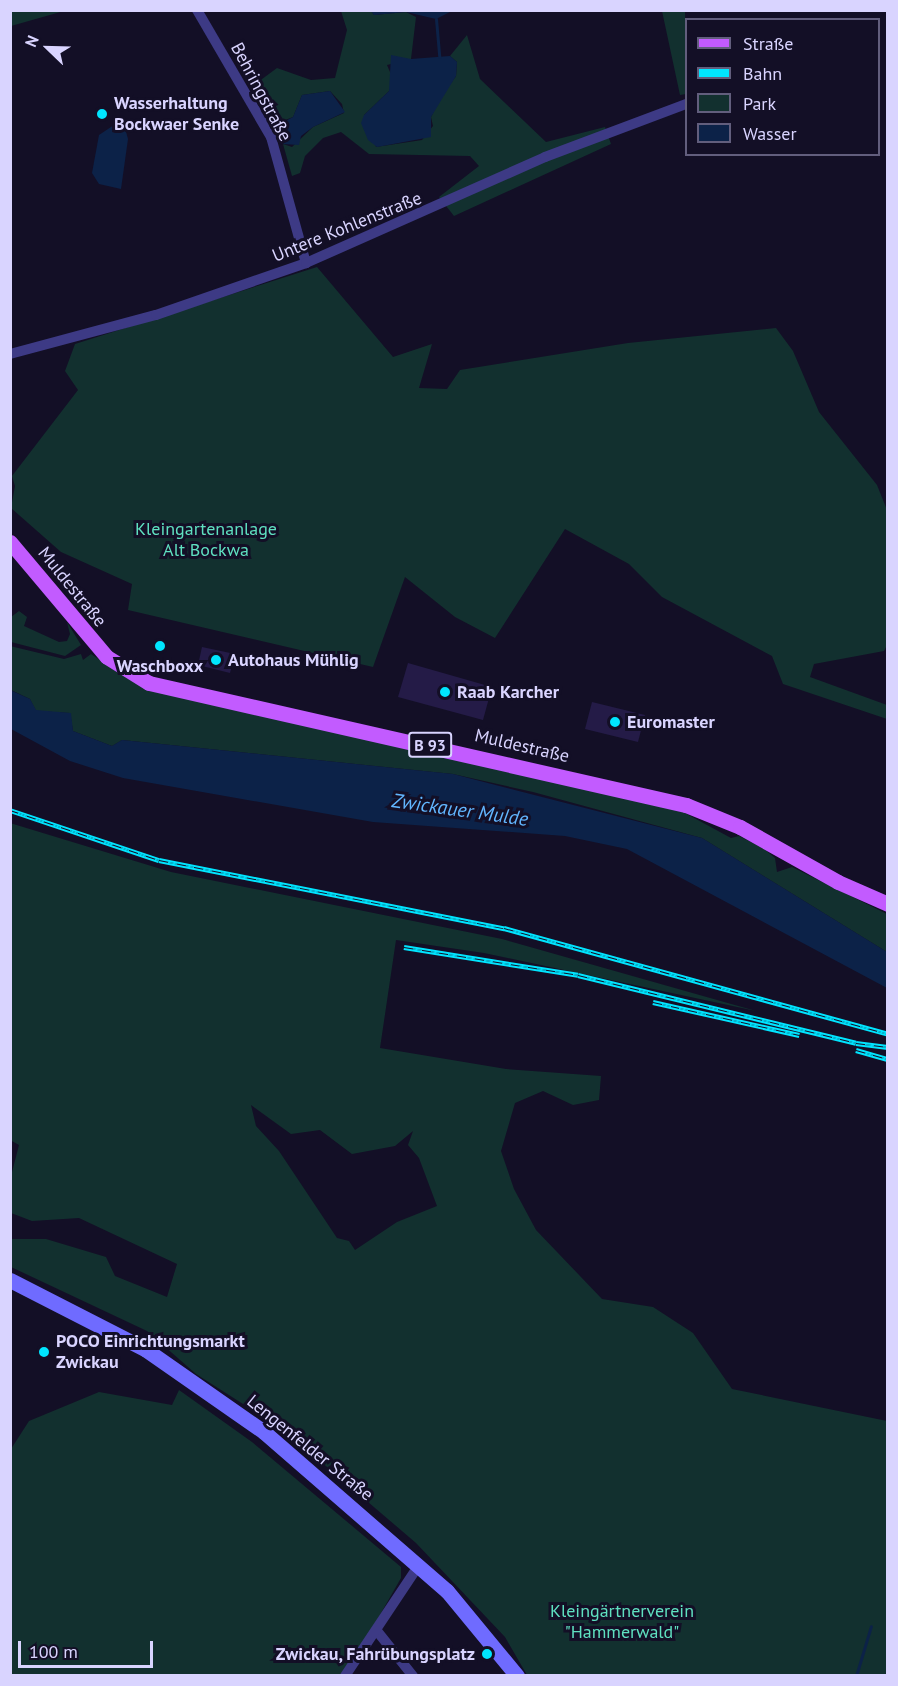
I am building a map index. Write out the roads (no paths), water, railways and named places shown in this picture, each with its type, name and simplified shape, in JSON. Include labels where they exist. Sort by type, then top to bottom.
[{"type":"main road","name":"Muldestraße","points":[[10,542],[107,657],[149,683],[686,805],[888,904]]},
{"type":"main road","name":"Lengenfelder Straße","points":[[10,1280],[145,1348],[264,1432],[419,1565],[457,1602],[517,1676]]},
{"type":"street","name":"Behringstraße","points":[[197,10],[271,137],[306,263]]},
{"type":"street","name":"Untere Kohlenstraße","points":[[10,354],[156,315],[306,263],[545,157],[685,105]]},
{"type":"street","points":[[345,1676],[419,1565]]},
{"type":"street","points":[[377,1630],[413,1676]]},
{"type":"water","points":[[371,11],[452,11],[436,19],[406,12],[374,15]]},
{"type":"water","points":[[391,55],[411,59],[450,56],[457,62],[456,76],[431,117],[431,137],[377,147],[368,140],[361,123],[364,115],[389,91]]},
{"type":"water","points":[[330,91],[345,112],[313,127],[301,136],[299,145],[283,144],[280,124],[293,117],[302,95]]},
{"type":"water","points":[[117,123],[125,128],[128,139],[121,189],[99,184],[92,173],[99,135]]},
{"type":"water","name":"Zwickauer Mulde","points":[[10,690],[30,699],[36,710],[71,713],[73,731],[112,746],[122,740],[453,774],[702,838],[887,952],[887,988],[627,849],[565,836],[373,822],[123,778],[70,761],[11,729]]},
{"type":"waterway","points":[[436,19],[439,57]]},
{"type":"waterway","points":[[856,1676],[871,1626]]},
{"type":"railway","points":[[10,810],[159,860],[504,928],[888,1034]]},
{"type":"railway","points":[[404,947],[578,975],[856,1043],[888,1047]]},
{"type":"railway","points":[[653,1002],[799,1035]]},
{"type":"railway","points":[[856,1050],[888,1059]]},
{"type":"place","name":"Wasserhaltung Bockwaer Senke","points":[[102,114]]},
{"type":"place","name":"Waschboxx","points":[[160,646]]},
{"type":"place","name":"Autohaus Mühlig","points":[[216,660]]},
{"type":"place","name":"Raab Karcher","points":[[445,692]]},
{"type":"place","name":"Euromaster","points":[[615,722]]},
{"type":"place","name":"POCO Einrichtungsmarkt Zwickau","points":[[44,1352]]},
{"type":"place","name":"Zwickau, Fahrübungsplatz","points":[[487,1654]]},
{"type":"park label","name":"Kleingartenanlage Alt Bockwa","points":[[206,540]]},
{"type":"park label","name":"Kleingärtnerverein \"Hammerwald\"","points":[[622,1622]]}]
